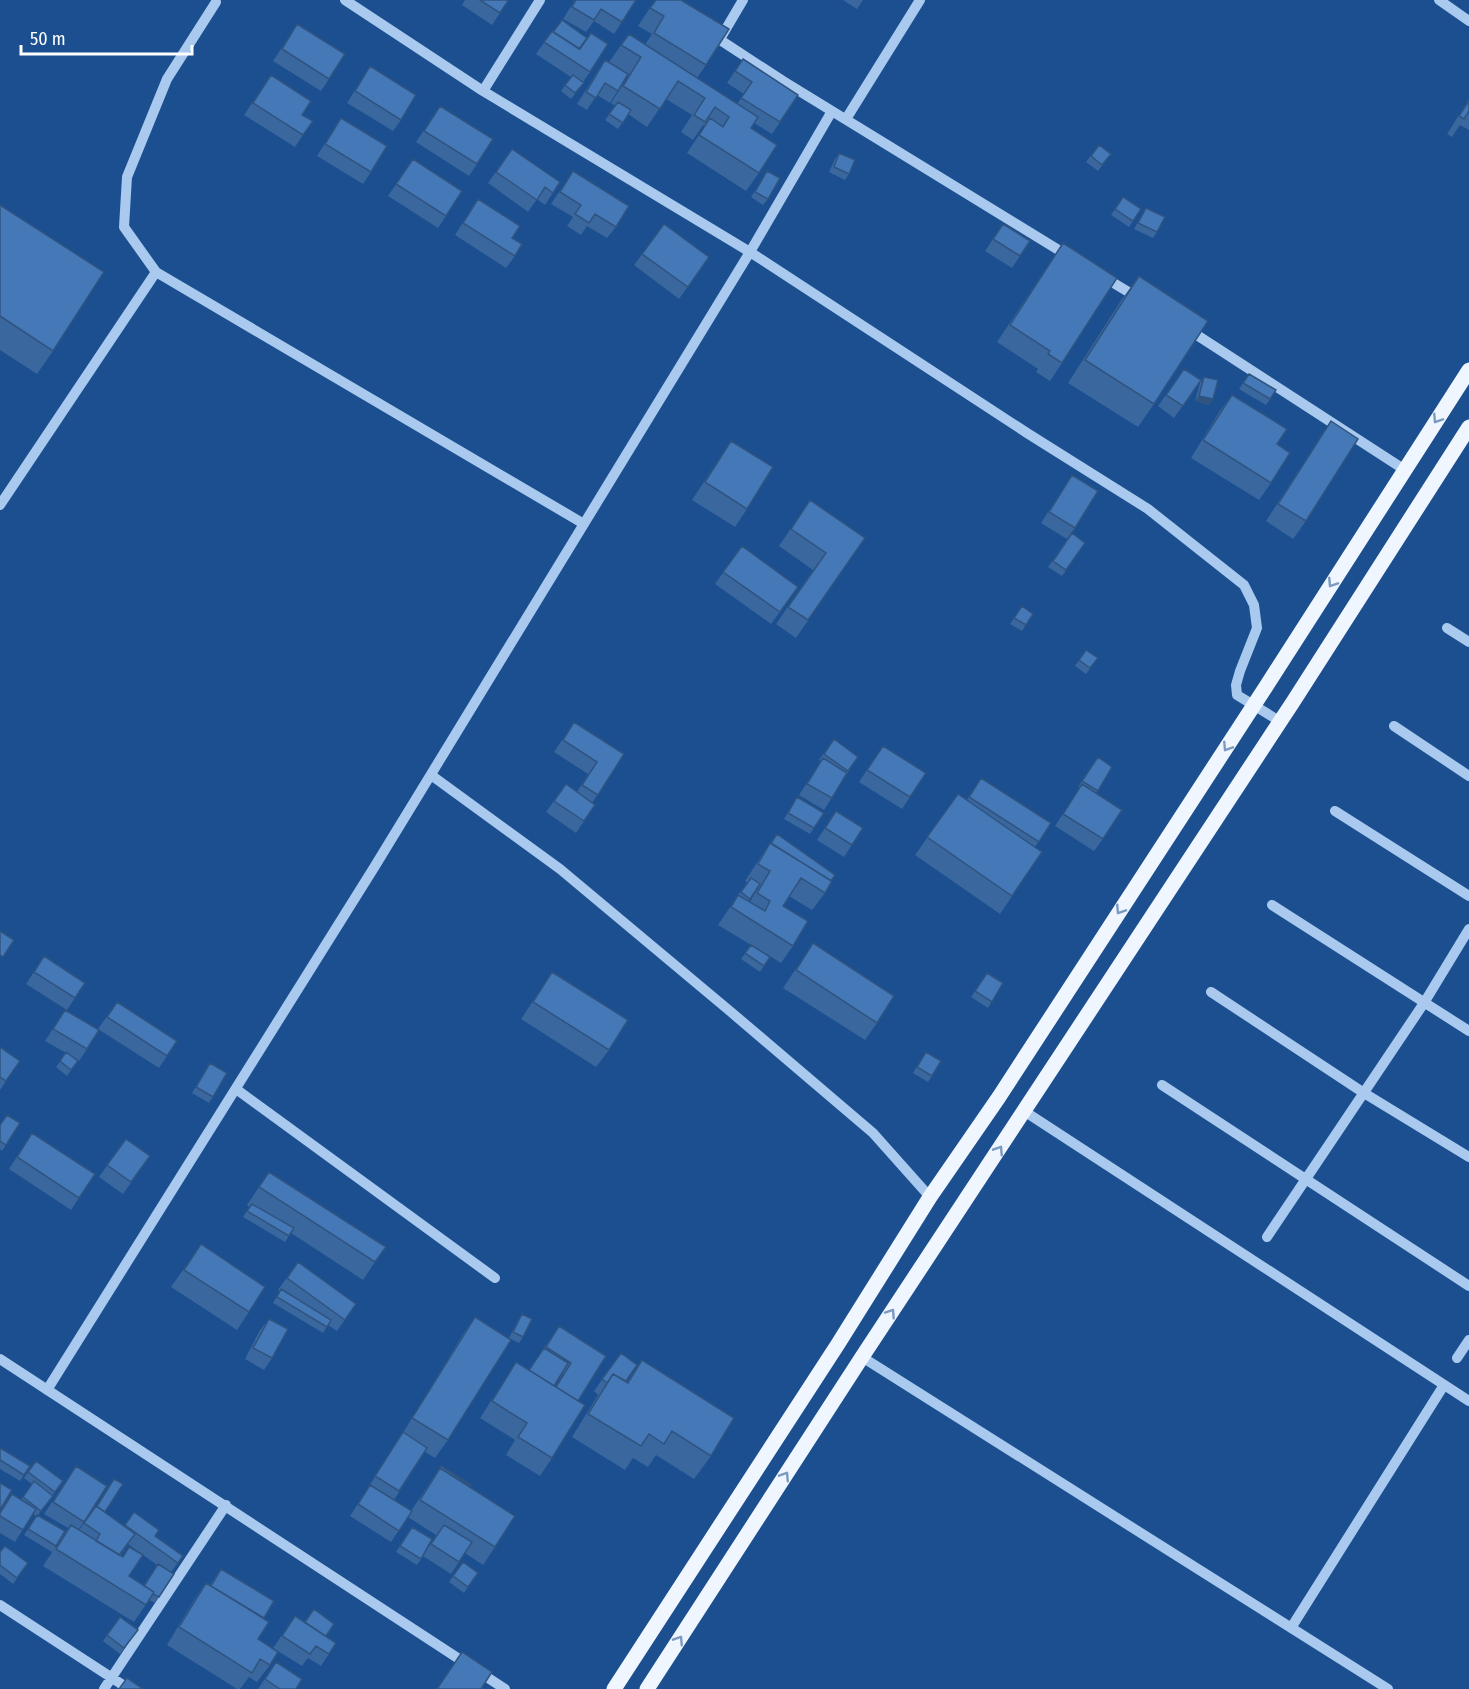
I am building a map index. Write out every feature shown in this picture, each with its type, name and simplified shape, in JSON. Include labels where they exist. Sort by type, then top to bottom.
[{"type":"main road","points":[[614,1689],[838,1344],[930,1197],[999,1097],[1469,370]]},
{"type":"main road","points":[[647,1689],[862,1357],[1281,722],[1469,427]]},
{"type":"street","points":[[345,0],[483,91],[750,252],[1148,509],[1244,585],[1254,605],[1257,628],[1240,671],[1236,686],[1238,694],[1253,706],[1281,722]]},
{"type":"street","points":[[483,91],[540,0]]},
{"type":"street","points":[[720,40],[743,0]]},
{"type":"street","points":[[846,119],[920,0]]},
{"type":"street","points":[[1439,0],[1469,21]]},
{"type":"street","points":[[216,2],[167,78],[127,177],[124,227],[156,272],[584,524]]},
{"type":"street","points":[[702,28],[832,111],[1077,261]]},
{"type":"street","points":[[47,1390],[431,775],[750,252],[832,111]]},
{"type":"street","points":[[1088,267],[1149,305]]},
{"type":"street","points":[[0,505],[156,272]]},
{"type":"street","points":[[1179,324],[1405,470]]},
{"type":"street","points":[[1447,628],[1469,642]]},
{"type":"street","points":[[1394,726],[1469,776]]},
{"type":"street","points":[[431,775],[560,869],[713,997],[873,1134],[930,1197]]},
{"type":"street","points":[[1335,811],[1469,896]]},
{"type":"street","points":[[1272,905],[1469,1031]]},
{"type":"street","points":[[1267,1237],[1424,1003],[1469,929]]},
{"type":"street","points":[[1210,992],[1364,1093],[1469,1157]]},
{"type":"street","points":[[1162,1085],[1469,1286]]},
{"type":"street","points":[[236,1089],[495,1278]]},
{"type":"street","points":[[1024,1111],[1469,1401]]},
{"type":"street","points":[[1457,1359],[1469,1340]]},
{"type":"street","points":[[862,1357],[1388,1689]]},
{"type":"street","points":[[0,1359],[504,1689]]},
{"type":"street","points":[[1291,1628],[1444,1385]]},
{"type":"street","points":[[105,1689],[226,1505]]},
{"type":"street","points":[[0,1605],[129,1689]]},
{"type":"building","points":[[480,0],[507,0],[508,1],[500,13]]},
{"type":"building","points":[[576,0],[636,0],[622,22],[601,9],[594,20],[572,7]]},
{"type":"building","points":[[656,0],[681,0],[729,29],[706,65],[654,33],[664,16],[650,8]]},
{"type":"building","points":[[562,20],[587,38],[579,49],[553,32]]},
{"type":"building","points":[[297,24],[345,54],[329,79],[282,49]]},
{"type":"building","points":[[552,31],[580,49],[591,33],[608,44],[590,72],[544,42]]},
{"type":"building","points":[[629,34],[758,117],[751,128],[777,145],[759,173],[699,135],[710,118],[723,127],[729,117],[715,107],[705,122],[694,115],[705,98],[678,81],[660,109],[623,86],[641,57],[621,45]]},
{"type":"building","points":[[743,59],[798,95],[780,122],[741,98],[752,82],[735,71]]},
{"type":"building","points":[[605,60],[628,74],[618,91],[605,83],[596,98],[586,92]]},
{"type":"building","points":[[370,66],[416,95],[401,120],[355,91]]},
{"type":"building","points":[[271,75],[311,101],[302,115],[313,121],[303,135],[253,103]]},
{"type":"building","points":[[573,75],[584,83],[575,93],[565,85]]},
{"type":"building","points":[[1469,101],[1469,111],[1464,119],[1459,116]]},
{"type":"building","points":[[618,102],[631,110],[623,123],[609,114]]},
{"type":"building","points":[[440,106],[493,139],[477,164],[424,131]]},
{"type":"building","points":[[341,118],[387,146],[371,172],[325,144]]},
{"type":"building","points":[[1099,145],[1111,154],[1102,165],[1091,156]]},
{"type":"building","points":[[512,149],[560,182],[553,193],[545,187],[537,200],[496,172]]},
{"type":"building","points":[[839,153],[855,160],[849,174],[834,167]]},
{"type":"building","points":[[413,159],[462,191],[446,216],[396,184]]},
{"type":"building","points":[[573,171],[629,206],[616,227],[595,214],[589,223],[575,214],[581,205],[560,192]]},
{"type":"building","points":[[767,171],[780,178],[768,199],[755,192]]},
{"type":"building","points":[[1123,197],[1141,209],[1133,221],[1115,209]]},
{"type":"building","points":[[478,199],[520,226],[512,238],[522,244],[515,256],[463,223]]},
{"type":"building","points":[[0,205],[104,272],[53,351],[0,316]]},
{"type":"building","points":[[1146,208],[1165,217],[1157,232],[1138,223]]},
{"type":"building","points":[[664,224],[709,257],[688,287],[642,254]]},
{"type":"building","points":[[1003,224],[1030,241],[1020,256],[993,239]]},
{"type":"building","points":[[1063,243],[1117,278],[1062,363],[1048,354],[1050,351],[1010,325]]},
{"type":"building","points":[[1139,276],[1208,321],[1154,404],[1085,360]]},
{"type":"building","points":[[1184,369],[1201,380],[1183,406],[1166,395]]},
{"type":"building","points":[[1249,374],[1276,390],[1270,399],[1243,383]]},
{"type":"building","points":[[1204,377],[1218,380],[1213,399],[1199,396]]},
{"type":"building","points":[[1232,395],[1287,429],[1277,444],[1290,453],[1271,483],[1203,440]]},
{"type":"building","points":[[1331,421],[1358,439],[1306,521],[1278,504]]},
{"type":"building","points":[[731,441],[773,467],[747,509],[705,482]]},
{"type":"building","points":[[1072,475],[1098,491],[1075,528],[1049,512]]},
{"type":"building","points":[[810,500],[865,538],[808,620],[788,607],[826,553],[791,529]]},
{"type":"building","points":[[1072,533],[1085,543],[1066,570],[1053,561]]},
{"type":"building","points":[[742,546],[798,587],[780,612],[723,572]]},
{"type":"building","points":[[1022,606],[1033,614],[1026,625],[1014,618]]},
{"type":"building","points":[[1086,650],[1098,658],[1090,668],[1079,660]]},
{"type":"building","points":[[574,722],[624,754],[598,795],[582,785],[597,762],[563,740]]},
{"type":"building","points":[[834,739],[858,757],[848,771],[824,754]]},
{"type":"building","points":[[883,746],[926,773],[910,797],[867,770]]},
{"type":"building","points":[[1098,757],[1112,767],[1098,791],[1082,781]]},
{"type":"building","points":[[823,758],[847,773],[832,798],[807,784]]},
{"type":"building","points":[[981,778],[1051,823],[1039,842],[969,797]]},
{"type":"building","points":[[566,784],[595,805],[584,821],[554,801]]},
{"type":"building","points":[[1082,784],[1122,810],[1103,839],[1063,814]]},
{"type":"building","points":[[958,794],[1042,852],[1012,896],[927,837]]},
{"type":"building","points":[[797,797],[824,813],[814,828],[788,813]]},
{"type":"building","points":[[836,811],[863,828],[852,845],[825,828]]},
{"type":"building","points":[[777,834],[835,875],[831,881],[771,843]]},
{"type":"building","points":[[770,843],[832,881],[825,893],[801,878],[783,906],[808,921],[793,946],[731,907],[738,895],[765,911],[770,901],[757,893],[770,871],[758,864]]},
{"type":"building","points":[[751,878],[760,884],[750,899],[741,892]]},
{"type":"building","points":[[0,931],[14,940],[3,957],[0,955]]},
{"type":"building","points":[[813,943],[894,996],[877,1023],[796,970]]},
{"type":"building","points":[[751,945],[770,957],[764,966],[745,953]]},
{"type":"building","points":[[44,956],[85,983],[75,998],[34,972]]},
{"type":"building","points":[[552,972],[628,1020],[609,1050],[533,1002]]},
{"type":"building","points":[[987,973],[1003,983],[992,1002],[975,991]]},
{"type":"building","points":[[117,1002],[177,1041],[167,1056],[107,1017]]},
{"type":"building","points":[[65,1010],[99,1030],[87,1049],[53,1029]]},
{"type":"building","points":[[0,1047],[20,1061],[6,1081],[0,1077]]},
{"type":"building","points":[[66,1052],[78,1061],[71,1070],[60,1061]]},
{"type":"building","points":[[926,1052],[941,1061],[932,1076],[917,1067]]},
{"type":"building","points":[[210,1063],[227,1073],[213,1097],[196,1087]]},
{"type":"building","points":[[7,1115],[20,1123],[6,1145],[0,1141],[0,1125]]},
{"type":"building","points":[[32,1133],[95,1174],[79,1198],[17,1157]]},
{"type":"building","points":[[126,1139],[150,1156],[131,1182],[107,1165]]},
{"type":"building","points":[[269,1172],[386,1247],[375,1262],[259,1187]]},
{"type":"building","points":[[252,1204],[294,1228],[289,1236],[247,1211]]},
{"type":"building","points":[[201,1244],[265,1287],[249,1312],[184,1270]]},
{"type":"building","points":[[298,1262],[356,1304],[345,1320],[287,1278]]},
{"type":"building","points":[[281,1289],[331,1320],[327,1327],[277,1297]]},
{"type":"building","points":[[522,1314],[532,1319],[523,1337],[513,1332]]},
{"type":"building","points":[[475,1317],[511,1340],[448,1440],[412,1418]]},
{"type":"building","points":[[269,1319],[288,1329],[272,1358],[253,1348]]},
{"type":"building","points":[[559,1326],[606,1356],[578,1401],[556,1387],[571,1363],[546,1347]]},
{"type":"building","points":[[544,1348],[568,1363],[554,1386],[529,1370]]},
{"type":"building","points":[[621,1353],[637,1365],[626,1381],[613,1374],[607,1383],[602,1379]]},
{"type":"building","points":[[642,1360],[734,1418],[711,1456],[672,1431],[664,1444],[649,1434],[641,1446],[588,1414],[613,1374],[628,1383]]},
{"type":"building","points":[[516,1362],[585,1405],[552,1458],[518,1437],[527,1423],[492,1401]]},
{"type":"building","points":[[403,1432],[427,1448],[399,1491],[375,1476]]},
{"type":"building","points":[[0,1448],[30,1466],[24,1475],[0,1460]]},
{"type":"building","points":[[36,1461],[63,1481],[55,1492],[28,1472]]},
{"type":"building","points":[[76,1466],[107,1486],[84,1522],[53,1502]]},
{"type":"building","points":[[441,1466],[471,1485],[440,1468]]},
{"type":"building","points":[[440,1468],[515,1516],[495,1547],[420,1500]]},
{"type":"building","points":[[114,1479],[123,1484],[105,1512],[97,1506]]},
{"type":"building","points":[[34,1481],[53,1496],[41,1511],[23,1497]]},
{"type":"building","points":[[0,1483],[12,1490],[0,1510]]},
{"type":"building","points":[[370,1485],[412,1511],[399,1531],[358,1504]]},
{"type":"building","points":[[12,1494],[36,1509],[23,1530],[0,1516]]},
{"type":"building","points":[[96,1506],[135,1534],[119,1555],[96,1541],[100,1534],[84,1523]]},
{"type":"building","points":[[134,1512],[159,1530],[155,1536],[183,1556],[178,1563],[125,1525]]},
{"type":"building","points":[[37,1515],[65,1531],[56,1546],[28,1529]]},
{"type":"building","points":[[71,1525],[123,1557],[129,1547],[143,1555],[129,1576],[154,1592],[146,1605],[56,1549]]},
{"type":"building","points":[[444,1525],[472,1542],[459,1562],[431,1544]]},
{"type":"building","points":[[412,1527],[432,1539],[421,1559],[400,1546]]},
{"type":"building","points":[[5,1546],[28,1563],[17,1578],[0,1565],[0,1552]]},
{"type":"building","points":[[463,1562],[478,1573],[468,1587],[453,1576]]},
{"type":"building","points":[[158,1564],[174,1574],[159,1597],[144,1586]]},
{"type":"building","points":[[221,1569],[274,1601],[264,1618],[211,1586]]},
{"type":"building","points":[[206,1583],[269,1622],[258,1639],[278,1652],[270,1665],[260,1659],[252,1673],[179,1627]]},
{"type":"building","points":[[314,1609],[334,1624],[326,1636],[305,1622]]},
{"type":"building","points":[[295,1616],[336,1643],[329,1654],[316,1646],[310,1654],[282,1636]]},
{"type":"building","points":[[120,1617],[138,1630],[124,1648],[107,1635]]},
{"type":"building","points":[[462,1652],[492,1672],[481,1689],[437,1689]]},
{"type":"building","points":[[276,1662],[302,1679],[296,1689],[280,1689],[265,1679]]},
{"type":"building","points":[[127,1678],[143,1689],[119,1689]]}]
